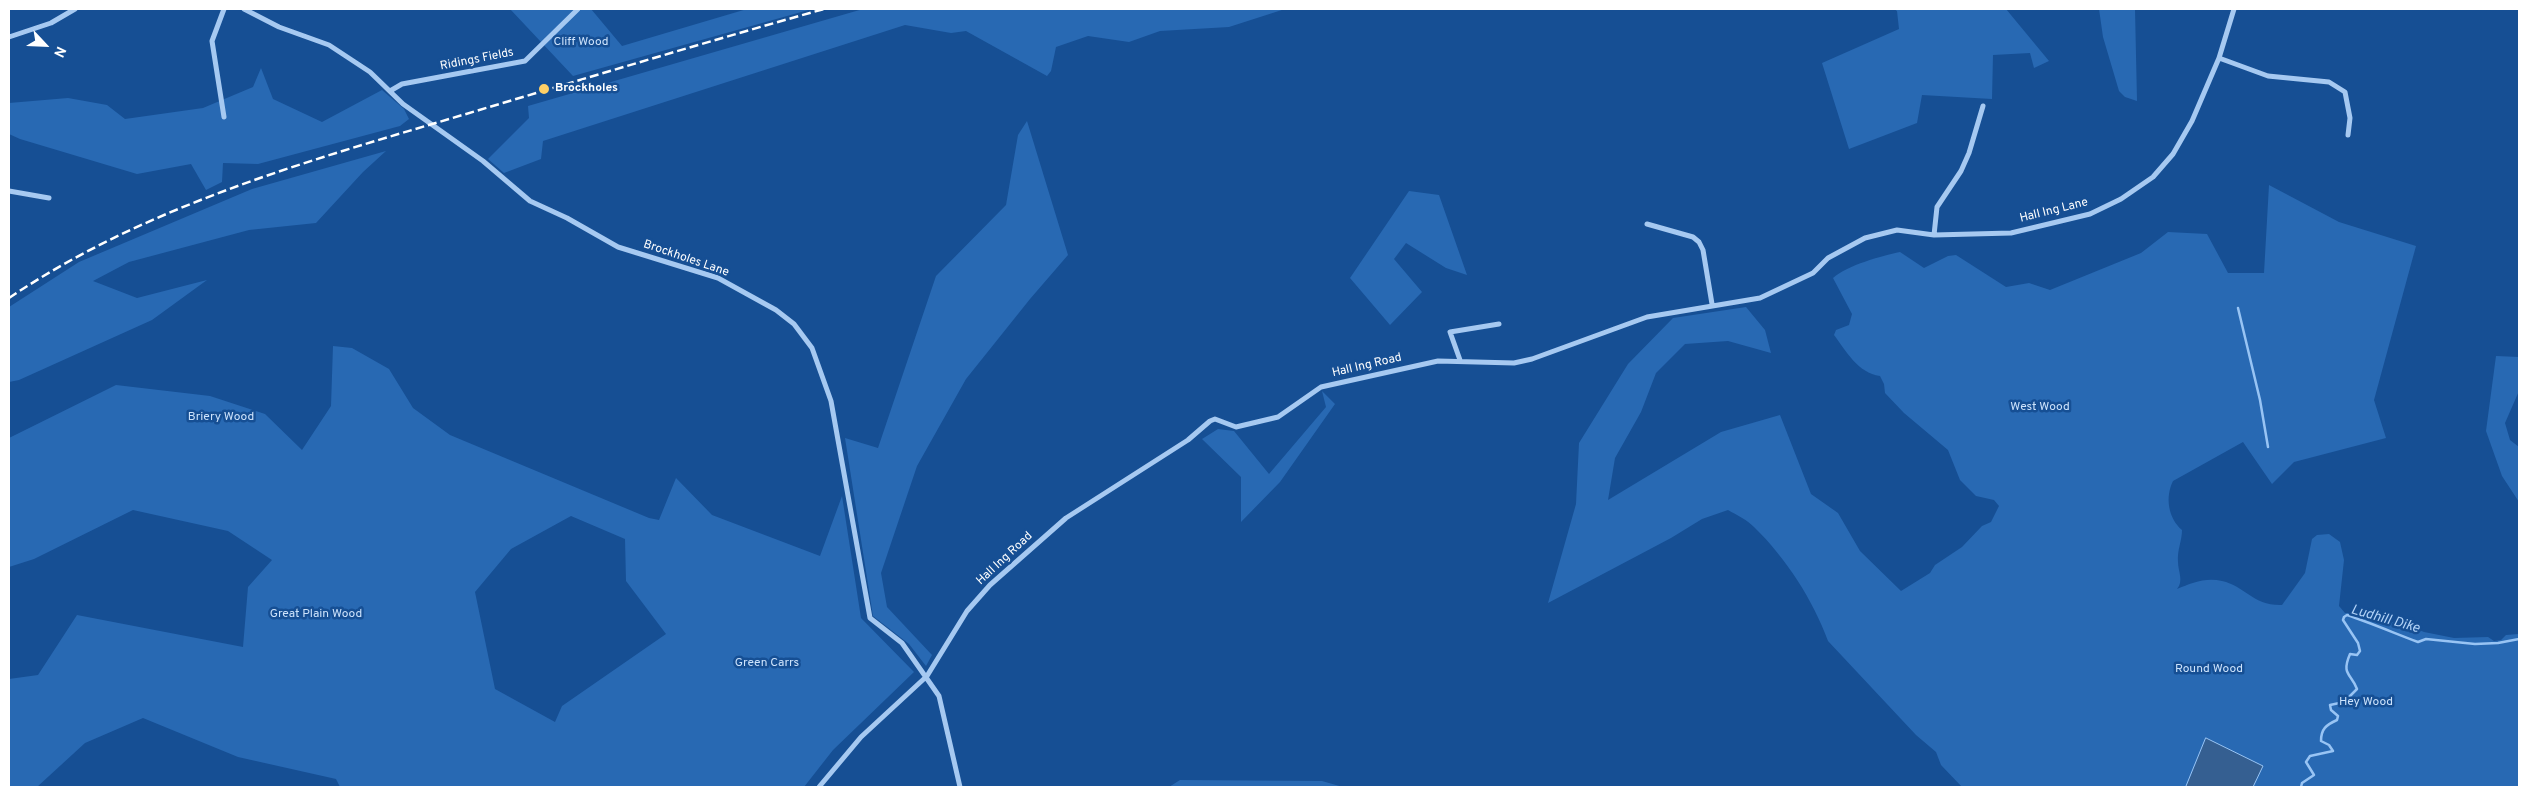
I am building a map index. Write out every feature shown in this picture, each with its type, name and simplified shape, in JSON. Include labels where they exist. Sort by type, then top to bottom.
[{"type":"street","points":[[9,37],[51,23],[73,9]]},
{"type":"street","points":[[224,9],[212,41],[224,117]]},
{"type":"street","name":"Brockholes Lane","points":[[244,9],[279,27],[329,45],[370,72],[446,137],[483,161],[530,201],[567,218],[618,246],[718,278],[776,310],[794,324],[812,348],[831,400],[870,618],[902,643],[927,676],[939,696],[960,787]]},
{"type":"street","name":"Ridings Fields","points":[[390,91],[402,84],[525,61],[578,9]]},
{"type":"street","name":"Hall Ing Lane","points":[[1934,235],[2011,232],[2090,214],[2121,199],[2153,177],[2173,154],[2192,121],[2219,58],[2234,9]]},
{"type":"street","points":[[2219,58],[2268,76],[2329,82],[2345,92],[2350,118],[2348,135]]},
{"type":"street","points":[[1934,235],[1937,207],[1961,171],[1969,153],[1983,106]]},
{"type":"street","points":[[9,191],[49,198]]},
{"type":"street","points":[[1647,224],[1693,237],[1699,242],[1703,250],[1712,304]]},
{"type":"street","name":"Hall Ing Road","points":[[820,787],[861,737],[927,676],[967,611],[990,585],[1059,524],[1188,440],[1210,421],[1215,420],[1236,427],[1278,417],[1321,386],[1438,361],[1460,360],[1514,363],[1532,359],[1647,317],[1712,304],[1760,298],[1813,273],[1828,258],[1865,238],[1897,230],[1934,235]]},
{"type":"street","points":[[1460,360],[1450,332],[1498,324]]},
{"type":"green space","name":"Cliff Wood","points":[[510,9],[591,9],[622,46],[747,9],[812,9],[573,76]]},
{"type":"green space","points":[[863,9],[1285,9],[1229,27],[1160,31],[1129,42],[1088,36],[1056,47],[1051,71],[1047,76],[966,31],[951,33],[905,25],[543,141],[541,159],[504,173],[488,159],[529,118],[528,106]]},
{"type":"green space","points":[[1894,9],[2006,9],[2049,61],[2034,68],[2030,53],[1993,55],[1992,99],[1922,95],[1917,123],[1849,149],[1822,63],[1899,29],[1897,11]]},
{"type":"green space","points":[[2099,9],[2135,9],[2137,101],[2125,97],[2119,91],[2103,37]]},
{"type":"green space","points":[[261,68],[273,99],[322,122],[382,90],[404,109],[409,119],[400,126],[258,164],[223,163],[222,182],[206,190],[191,164],[137,174],[9,134],[9,103],[68,98],[107,105],[125,119],[203,108],[253,87]]},
{"type":"green space","points":[[1027,121],[1068,255],[966,379],[917,466],[881,573],[887,607],[932,655],[926,666],[909,644],[873,616],[845,438],[878,448],[936,276],[1006,205],[1018,135]]},
{"type":"green space","points":[[386,151],[363,172],[316,223],[249,230],[129,262],[93,281],[137,298],[207,280],[152,320],[19,380],[9,382],[9,307],[79,262],[252,189]]},
{"type":"green space","points":[[2269,185],[2339,222],[2416,246],[2374,400],[2386,438],[2294,462],[2272,484],[2243,442],[2173,481],[2169,494],[2169,507],[2174,520],[2182,530],[2178,558],[2180,583],[2177,589],[2199,581],[2216,580],[2237,587],[2256,599],[2282,605],[2305,573],[2312,539],[2317,535],[2329,534],[2340,542],[2344,560],[2339,606],[2345,613],[2356,613],[2386,622],[2400,622],[2424,632],[2454,638],[2488,637],[2494,641],[2501,640],[2506,635],[2519,634],[2519,787],[1962,787],[1941,765],[1936,752],[1916,735],[1828,641],[1815,610],[1788,566],[1777,552],[1751,524],[1728,510],[1702,519],[1671,538],[1548,603],[1576,504],[1579,443],[1628,364],[1673,318],[1746,307],[1765,330],[1771,353],[1728,341],[1685,344],[1656,373],[1641,412],[1615,458],[1608,500],[1721,432],[1780,415],[1811,494],[1838,513],[1860,551],[1901,591],[1930,573],[1935,565],[1962,547],[1982,526],[1991,522],[1999,506],[1994,500],[1976,496],[1960,480],[1948,450],[1904,413],[1885,393],[1884,384],[1880,376],[1865,371],[1843,348],[1834,335],[1836,330],[1849,325],[1852,314],[1833,278],[1856,265],[1900,252],[1924,268],[1948,256],[1956,255],[2006,287],[2029,283],[2050,290],[2141,253],[2168,232],[2207,234],[2228,273],[2264,273]]},
{"type":"green space","points":[[1409,191],[1439,195],[1467,275],[1446,268],[1406,243],[1394,259],[1422,292],[1390,325],[1350,278]]},
{"type":"green space","points":[[333,346],[352,348],[389,369],[413,408],[450,435],[649,518],[659,520],[676,478],[712,515],[820,556],[842,496],[861,618],[914,672],[833,750],[804,787],[340,787],[336,779],[238,757],[143,718],[85,743],[37,787],[9,787],[9,679],[38,675],[77,615],[243,647],[248,587],[272,560],[228,531],[133,510],[34,559],[9,567],[9,438],[116,385],[210,396],[265,414],[302,450],[331,406]],"holes":[[[571,516],[625,539],[626,581],[666,634],[562,706],[555,722],[495,689],[475,592],[511,549]]]},
{"type":"green space","points":[[2496,356],[2519,357],[2519,391],[2505,423],[2510,440],[2519,447],[2519,502],[2502,476],[2486,431]]},
{"type":"green space","points":[[1322,391],[1335,404],[1280,482],[1241,522],[1241,477],[1202,439],[1218,429],[1234,431],[1269,474],[1326,407]]},
{"type":"green space","points":[[1180,780],[1322,781],[1343,787],[1169,787]]},
{"type":"shaded area","points":[[2206,738],[2263,766],[2253,787],[2186,787]]},
{"type":"waterway","points":[[2238,308],[2260,400],[2268,447]]},
{"type":"waterway","name":"Ludhill Dike","points":[[2301,787],[2302,783],[2314,775],[2306,762],[2310,756],[2333,751],[2329,745],[2321,741],[2325,728],[2337,720],[2338,716],[2331,710],[2330,705],[2344,702],[2357,689],[2346,666],[2350,654],[2357,655],[2360,651],[2358,643],[2343,620],[2344,617],[2347,615],[2418,642],[2426,639],[2475,644],[2498,643],[2519,639]]},
{"type":"railway","points":[[9,298],[58,267],[110,240],[162,216],[271,174],[383,139],[824,9]]},
{"type":"place","name":"Brockholes","points":[[544,89]]},
{"type":"park label","name":"West Wood","points":[[2040,408]]},
{"type":"park label","name":"Briery Wood","points":[[221,418]]},
{"type":"park label","name":"Great Plain Wood","points":[[316,615]]},
{"type":"park label","name":"Green Carrs","points":[[767,664]]},
{"type":"park label","name":"Round Wood","points":[[2209,670]]},
{"type":"park label","name":"Hey Wood","points":[[2366,703]]}]
